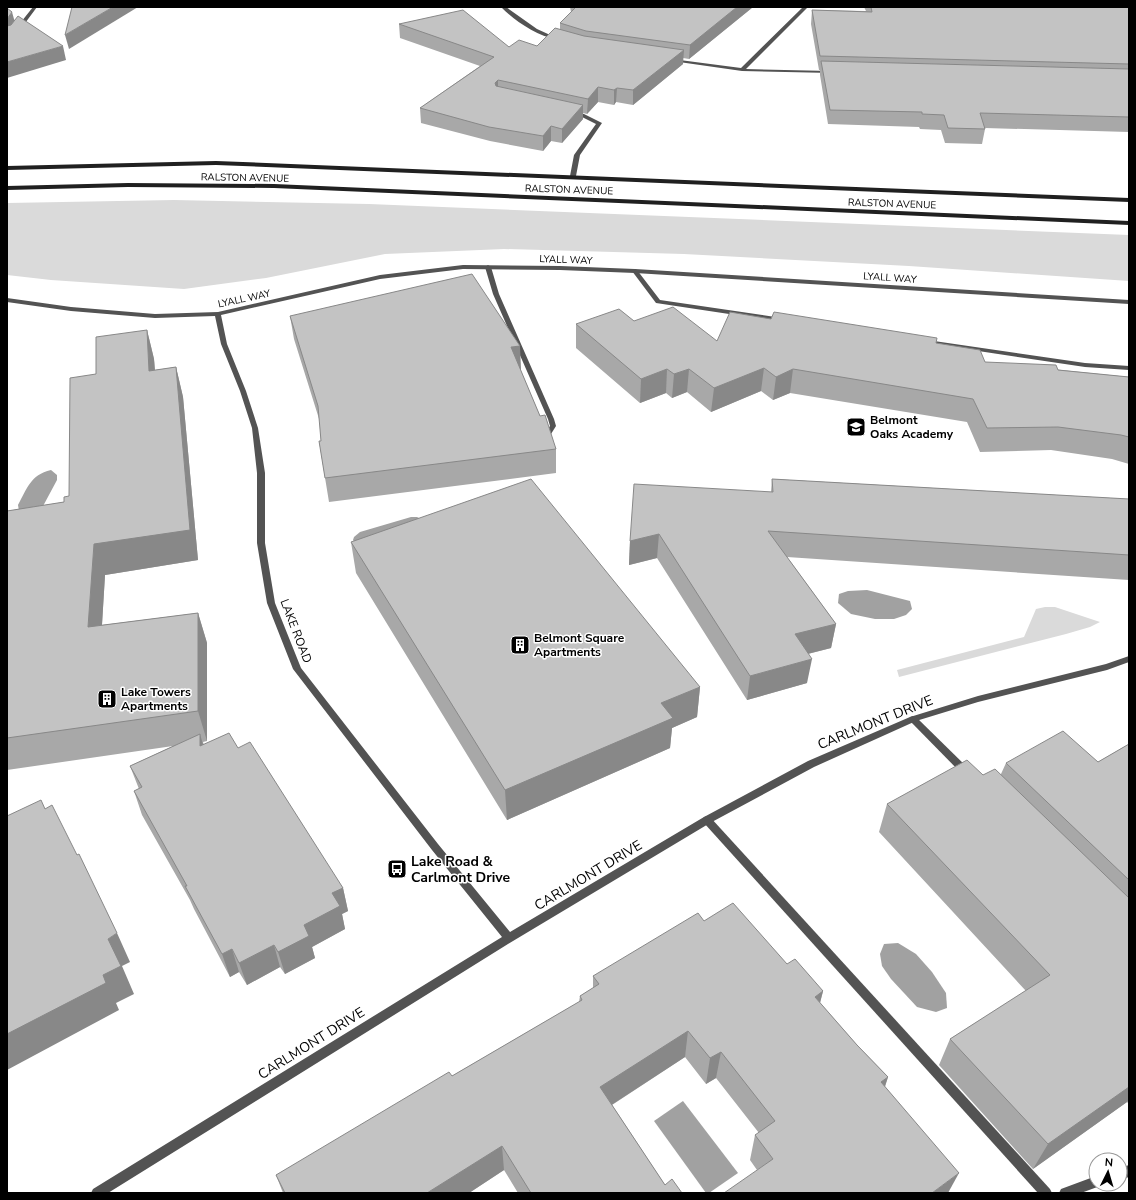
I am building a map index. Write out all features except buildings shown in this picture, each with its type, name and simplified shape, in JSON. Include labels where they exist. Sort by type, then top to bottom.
[{"type":"main road","name":"RALSTON AVENUE","points":[[7,168],[216,163],[359,167],[1129,200]]},
{"type":"main road","name":"RALSTON AVENUE","points":[[7,188],[128,185],[281,186],[1129,223]]},
{"type":"street","points":[[7,39],[12,37],[35,7]]},
{"type":"street","points":[[503,7],[527,25],[550,37],[564,41]]},
{"type":"street","points":[[742,70],[806,7]]},
{"type":"street","points":[[668,59],[742,70],[839,73]]},
{"type":"street","points":[[567,112],[582,115],[599,123],[577,155],[573,176]]},
{"type":"street","name":"LYALL WAY","points":[[7,300],[71,309],[155,316],[218,314],[380,277],[463,267],[488,267],[560,268],[635,272],[1129,302]]},
{"type":"street","points":[[488,267],[496,294],[551,420],[553,426],[549,432]]},
{"type":"street","points":[[635,272],[658,302],[792,322]]},
{"type":"street","name":"LAKE ROAD","points":[[218,314],[224,344],[243,391],[255,428],[261,473],[261,543],[271,603],[297,669],[435,847],[509,938]]},
{"type":"street","points":[[926,342],[1085,365],[1129,368]]},
{"type":"street","name":"CARLMONT DRIVE","points":[[97,1193],[509,938],[707,820],[811,764],[913,719],[978,700],[1107,667],[1129,659]]},
{"type":"street","points":[[913,719],[974,780]]},
{"type":"street","points":[[707,820],[1046,1193]]},
{"type":"street","points":[[1065,1193],[1088,1185]]},
{"type":"shaded area","points":[[174,200],[369,204],[1129,235],[1129,281],[909,266],[684,254],[504,249],[385,254],[266,278],[184,289],[51,280],[7,275],[7,203]]},
{"type":"shaded area","points":[[51,470],[57,475],[57,480],[42,508],[19,511],[18,505],[30,483],[38,475]]},
{"type":"shaded area","points":[[411,517],[421,519],[362,554],[353,540],[354,537],[360,532]]},
{"type":"shaded area","points":[[867,590],[910,601],[912,609],[906,615],[894,619],[875,619],[851,614],[838,603],[839,594],[848,591]]},
{"type":"shaded area","points":[[1055,607],[1100,622],[1090,627],[1066,634],[899,677],[897,670],[1024,637],[1036,609]]},
{"type":"shaded area","points":[[898,943],[916,954],[932,972],[946,993],[947,1008],[936,1012],[917,1007],[891,979],[882,966],[880,954],[884,944]]},
{"type":"shaded area","points":[[683,1101],[738,1173],[709,1193],[706,1193],[654,1121]]},
{"type":"place","name":"Belmont Oaks Academy","points":[[856,427]]},
{"type":"place","name":"Belmont Square Apartments","points":[[520,645]]},
{"type":"place","name":"Lake Towers Apartments","points":[[107,699]]},
{"type":"place","name":"Lake Road & Carlmont Drive","points":[[397,869]]}]
